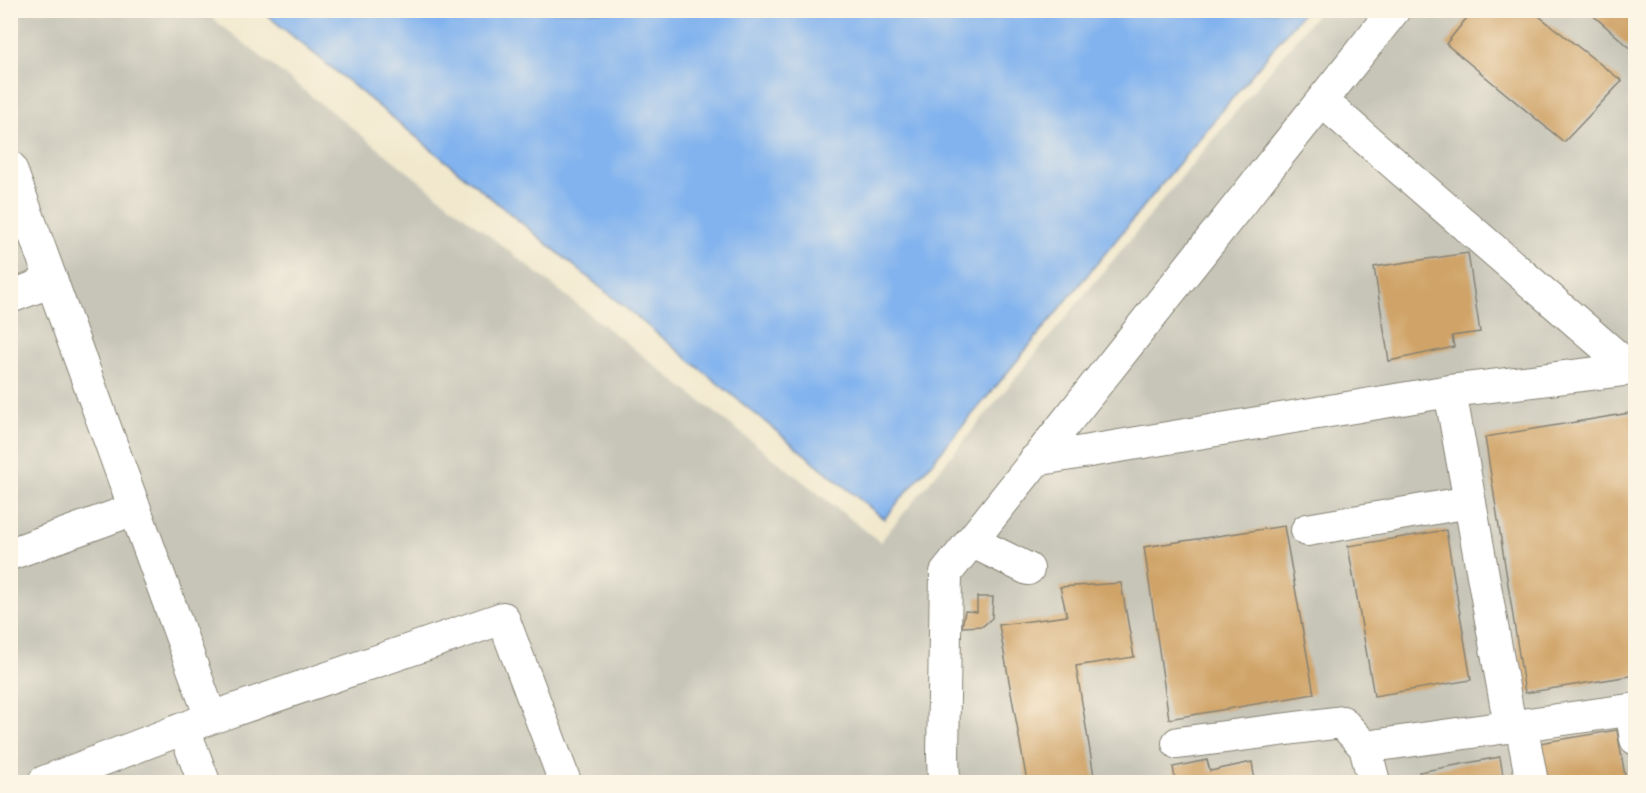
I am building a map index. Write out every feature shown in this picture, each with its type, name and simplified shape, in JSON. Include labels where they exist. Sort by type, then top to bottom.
[{"type":"street","points":[[945,783],[943,756],[946,573],[1394,10]]},
{"type":"street","points":[[1322,100],[1633,369]]},
{"type":"street","points":[[10,167],[135,509],[197,723],[204,783]]},
{"type":"street","points":[[10,297],[52,281]]},
{"type":"street","points":[[1035,460],[1450,391],[1633,369]]},
{"type":"street","points":[[1450,391],[1515,725],[1532,783]]},
{"type":"street","points":[[1307,530],[1470,502]]},
{"type":"street","points":[[10,554],[135,509]]},
{"type":"street","points":[[971,541],[1028,569]]},
{"type":"street","points":[[44,783],[197,723],[503,618],[565,783]]},
{"type":"street","points":[[1365,747],[1515,725],[1634,719]]},
{"type":"street","points":[[1178,743],[1342,722],[1365,747],[1374,783]]},
{"type":"shaded area","points":[[10,11],[203,11],[880,542],[1319,11],[1635,11],[1635,782],[11,782]]},
{"type":"water","points":[[262,11],[1304,11],[998,384],[884,519]]},
{"type":"building","points":[[1473,10],[1531,10],[1622,81],[1564,142],[1446,44]]},
{"type":"building","points":[[1587,10],[1636,10],[1636,53]]},
{"type":"building","points":[[1468,253],[1480,332],[1452,336],[1454,347],[1389,361],[1374,267]]},
{"type":"building","points":[[1636,412],[1636,675],[1525,693],[1485,437]]},
{"type":"building","points":[[1284,526],[1314,694],[1169,719],[1144,547]]},
{"type":"building","points":[[1446,530],[1471,680],[1374,696],[1348,546]]},
{"type":"building","points":[[1121,583],[1134,657],[1076,666],[1095,782],[1027,782],[999,625],[1067,616],[1060,587]]},
{"type":"building","points":[[977,597],[993,597],[992,618],[983,626],[962,627],[965,611],[977,612]]},
{"type":"building","points":[[1617,730],[1626,782],[1547,782],[1539,743]]},
{"type":"building","points":[[1500,757],[1504,782],[1421,782],[1419,772]]},
{"type":"building","points":[[1207,760],[1210,771],[1252,762],[1255,782],[1162,782],[1175,779],[1173,767]]}]
